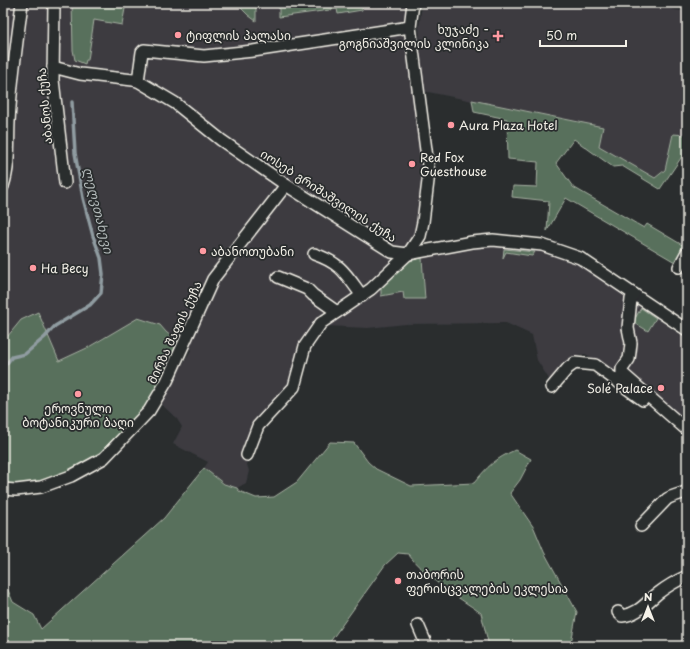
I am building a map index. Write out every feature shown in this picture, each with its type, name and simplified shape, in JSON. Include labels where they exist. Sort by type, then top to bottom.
[{"type":"street","points":[[3,186],[6,177],[9,153],[9,122],[22,3]]},
{"type":"street","name":"აბანოს ქუჩა","points":[[54,3],[53,80],[65,183]]},
{"type":"street","points":[[247,455],[258,426],[294,387],[305,346],[321,323],[371,289],[408,254],[420,236],[429,173],[410,27],[413,3]]},
{"type":"street","points":[[138,81],[142,52],[144,50],[204,56],[260,50],[410,27]]},
{"type":"street","name":"იოსებ გრიშაშვილის ქუჩა","points":[[53,67],[80,74],[138,81],[175,103],[221,140],[286,185],[392,252],[408,254],[472,242],[493,240],[542,245],[580,258],[687,330]]},
{"type":"street","name":"მირზა შაფის ქუჩა","points":[[3,489],[16,490],[41,487],[71,476],[104,458],[149,411],[167,382],[213,279],[286,185]]},
{"type":"street","points":[[679,267],[687,252]]},
{"type":"street","points":[[314,254],[327,258],[338,265],[362,296]]},
{"type":"street","points":[[278,277],[307,289],[313,296],[338,312]]},
{"type":"street","points":[[634,294],[631,299],[628,328],[631,343],[629,359],[622,369],[622,373],[687,430]]},
{"type":"street","points":[[552,387],[568,368],[575,363],[595,365],[640,399],[663,410]]},
{"type":"street","points":[[641,526],[667,499],[671,496],[681,495],[687,491]]},
{"type":"street","points":[[618,612],[622,616],[639,611],[661,592],[687,576]]},
{"type":"street","points":[[418,625],[427,646]]},
{"type":"shaded area","name":"აბანოთუბანი","points":[[3,3],[408,3],[426,171],[417,235],[390,266],[363,291],[321,317],[294,383],[263,414],[245,458],[249,471],[246,483],[237,488],[224,484],[204,468],[208,462],[173,444],[182,427],[177,419],[160,403],[191,350],[166,332],[160,325],[103,338],[59,362],[21,320],[7,337],[3,339]]},
{"type":"shaded area","points":[[422,3],[636,3],[687,12],[687,135],[673,134],[665,170],[655,178],[599,146],[603,127],[423,91],[419,28]]},
{"type":"shaded area","points":[[472,246],[502,246],[539,250],[579,261],[624,296],[687,339],[687,429],[608,366],[585,354],[571,358],[552,384],[537,360],[532,335],[506,323],[406,324],[368,328],[326,326],[381,287],[425,298],[422,258]]},
{"type":"green space","points":[[72,3],[126,3],[122,25],[94,20],[88,60],[86,60],[85,64],[75,60],[73,50]]},
{"type":"green space","points":[[236,3],[256,3],[256,21],[248,15]]},
{"type":"green space","points":[[279,3],[382,3],[382,6],[363,4],[362,10],[338,14],[337,9],[279,17]]},
{"type":"green space","points":[[472,100],[603,127],[599,146],[655,178],[665,170],[673,134],[687,135],[687,149],[660,189],[622,166],[613,167],[574,139],[556,163],[573,187],[644,228],[647,224],[684,246],[675,262],[566,198],[547,231],[549,201],[512,197],[513,186],[537,187],[538,162],[508,159],[507,119],[474,112]]},
{"type":"green space","points":[[504,249],[535,252],[532,256],[506,252],[503,258]]},
{"type":"green space","points":[[422,258],[425,299],[404,299],[403,292],[381,296],[381,287],[409,261]]},
{"type":"green space","points":[[641,308],[656,318],[648,331],[633,322]]},
{"type":"green space","name":"ეროვნული ბოტანიკური ბაღი","points":[[38,312],[59,361],[87,348],[138,318],[160,325],[183,346],[144,408],[93,459],[43,482],[3,485],[3,339],[7,337],[21,320]]},
{"type":"green space","points":[[330,442],[354,443],[368,462],[376,469],[411,486],[474,483],[492,464],[515,450],[531,459],[520,480],[510,493],[534,528],[544,552],[577,612],[571,643],[574,646],[489,646],[481,613],[433,579],[408,554],[398,553],[385,565],[327,646],[3,646],[3,578],[13,602],[34,615],[41,629],[164,518],[204,468],[224,484],[237,488],[239,491],[256,498],[274,497],[297,482]]},
{"type":"waterway","name":"ლეღვთახევი","points":[[3,368],[12,357],[25,354],[45,337],[55,326],[90,305],[101,293],[103,274],[101,258],[93,236],[83,198],[75,153],[72,102]]},
{"type":"place","name":"ტიფლის პალასი","points":[[178,35]]},
{"type":"place","name":"ხუჯაძე - გოგნიაშვილის კლინიკა","points":[[498,36]]},
{"type":"place","name":"Aura Plaza Hotel","points":[[451,125]]},
{"type":"place","name":"Red Fox Guesthouse","points":[[412,164]]},
{"type":"place","name":"აბანოთუბანი","points":[[203,251]]},
{"type":"place","name":"На Весу","points":[[33,268]]},
{"type":"place","name":"Solé Palace","points":[[661,388]]},
{"type":"place","name":"ეროვნული ბოტანიკური ბაღი","points":[[78,394]]},
{"type":"place","name":"თაბორის ფერისცვალების ეკლესია","points":[[398,581]]}]
